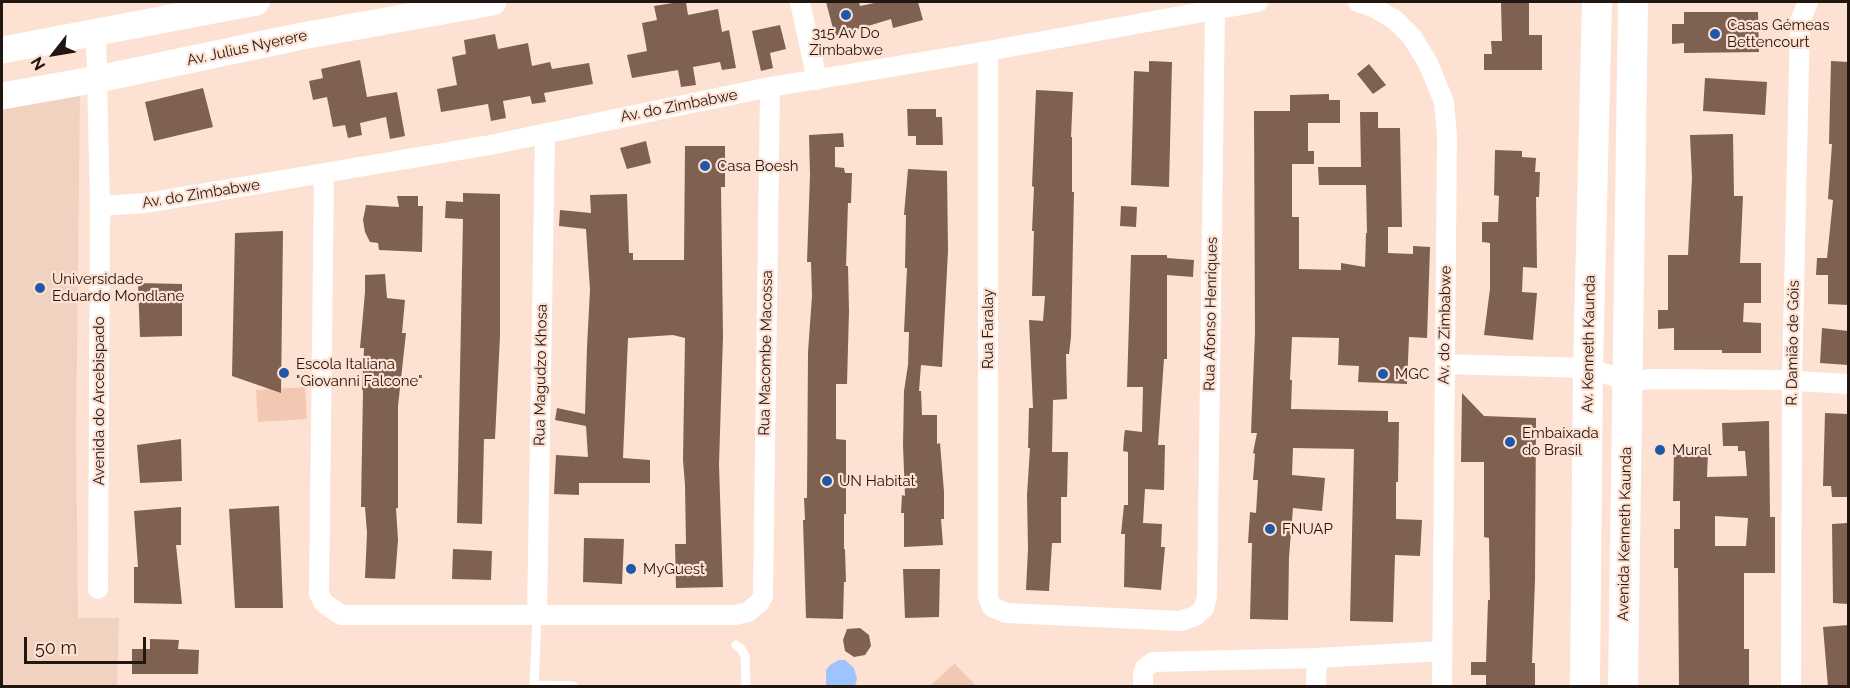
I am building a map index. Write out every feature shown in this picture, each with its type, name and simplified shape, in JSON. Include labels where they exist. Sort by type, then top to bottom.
[{"type":"main road","points":[[2,50],[256,2]]},
{"type":"main road","name":"Av. Julius Nyerere","points":[[2,96],[98,79],[302,36],[493,2]]},
{"type":"main road","name":"Av. Kenneth Kaunda","points":[[1585,687],[1588,368],[1597,2]]},
{"type":"main road","points":[[1628,381],[1633,2]]},
{"type":"main road","name":"Avenida Kenneth Kaunda","points":[[1623,687],[1628,381]]},
{"type":"street","points":[[800,2],[817,80]]},
{"type":"street","name":"Av. do Zimbabwe","points":[[100,206],[146,203],[490,145],[770,87],[988,51],[1258,2]]},
{"type":"street","name":"Av. do Zimbabwe","points":[[1358,2],[1395,20],[1412,37],[1428,63],[1444,102],[1447,137],[1442,687]]},
{"type":"street","name":"R. Damião de Góis","points":[[1791,687],[1792,382],[1800,21],[1808,2]]},
{"type":"street","name":"Rua Afonso Henriques","points":[[992,607],[1006,613],[1181,621],[1195,616],[1204,608],[1207,596],[1215,8]]},
{"type":"street","name":"Avenida do Arcebispado","points":[[96,33],[100,206],[98,589]]},
{"type":"street","name":"Rua Faralay","points":[[988,51],[988,597],[992,607]]},
{"type":"street","name":"Rua Macombe Macossa","points":[[537,616],[735,615],[748,612],[759,603],[763,596],[770,87]]},
{"type":"street","name":"Rua Magudzo Khosa","points":[[537,616],[545,133]]},
{"type":"street","points":[[324,174],[319,594],[324,603],[341,615],[537,616]]},
{"type":"street","points":[[1445,364],[1588,368],[1628,381],[1653,378],[1781,380],[1848,384]]},
{"type":"street","points":[[1143,687],[1145,668],[1153,662],[1317,658],[1442,651]]},
{"type":"street","points":[[1316,687],[1317,658]]},
{"type":"lane","points":[[537,616],[535,686],[573,687]]},
{"type":"lane","points":[[736,645],[745,656],[746,687]]},
{"type":"shaded area","name":"Universidade Eduardo Mondlane","points":[[80,90],[76,435],[78,618],[119,618],[117,686],[2,686],[2,106]]},
{"type":"shaded area","points":[[305,387],[307,419],[258,422],[256,390]]},
{"type":"shaded area","points":[[954,664],[976,686],[930,686]]},
{"type":"water","points":[[839,660],[845,660],[854,668],[857,679],[855,686],[826,686],[826,670]]},
{"type":"building","points":[[686,2],[688,15],[718,9],[722,32],[729,30],[736,68],[722,70],[720,62],[693,67],[696,85],[681,87],[678,70],[632,78],[627,55],[647,51],[642,23],[657,20],[654,6]]},
{"type":"building","points":[[826,2],[859,2],[860,6],[879,2],[918,2],[923,20],[893,28],[891,19],[835,36]]},
{"type":"building","points":[[1501,2],[1529,2],[1529,35],[1542,35],[1542,70],[1484,70],[1484,54],[1492,54],[1491,41],[1502,41]]},
{"type":"building","name":"Casas Gémeas Bettencourt","points":[[1684,12],[1758,12],[1759,52],[1684,53],[1684,43],[1672,44],[1672,24],[1684,24]]},
{"type":"building","points":[[780,25],[786,49],[770,53],[773,68],[761,71],[752,31]]},
{"type":"building","points":[[495,34],[498,49],[528,43],[532,66],[550,62],[552,69],[589,63],[593,84],[544,93],[546,102],[532,104],[530,96],[503,101],[506,118],[491,121],[488,104],[441,112],[437,89],[457,85],[452,57],[466,54],[464,40]]},
{"type":"building","points":[[360,60],[367,97],[397,92],[405,136],[390,139],[386,117],[360,123],[362,135],[348,138],[345,125],[333,127],[327,97],[313,100],[309,81],[323,78],[321,69]]},
{"type":"building","points":[[1149,61],[1172,62],[1169,187],[1131,185],[1134,71],[1149,72]]},
{"type":"building","points":[[1831,61],[1848,62],[1848,305],[1828,304],[1828,275],[1816,275],[1817,258],[1827,258],[1833,200],[1828,199],[1832,144],[1829,144]]},
{"type":"building","points":[[1369,64],[1386,85],[1373,94],[1357,74]]},
{"type":"building","points":[[1705,78],[1767,82],[1765,115],[1703,111]]},
{"type":"building","points":[[203,88],[213,127],[154,141],[145,102]]},
{"type":"building","points":[[1036,90],[1073,92],[1071,137],[1072,192],[1074,192],[1071,337],[1069,354],[1066,354],[1067,399],[1053,400],[1052,452],[1068,452],[1067,497],[1061,497],[1061,543],[1052,543],[1049,591],[1026,590],[1029,408],[1033,408],[1029,320],[1043,321],[1045,296],[1032,296],[1034,187],[1032,186]]},
{"type":"building","points":[[1329,94],[1329,100],[1340,100],[1340,123],[1308,123],[1308,151],[1314,151],[1314,164],[1292,164],[1292,217],[1299,217],[1299,269],[1341,270],[1341,263],[1365,267],[1366,185],[1319,185],[1318,167],[1361,167],[1360,112],[1378,112],[1378,128],[1400,128],[1402,227],[1388,227],[1388,253],[1413,254],[1413,246],[1430,247],[1427,338],[1409,337],[1407,384],[1358,382],[1359,366],[1338,365],[1339,338],[1292,337],[1291,409],[1388,411],[1388,422],[1399,422],[1396,519],[1422,520],[1420,556],[1395,555],[1393,622],[1350,621],[1354,449],[1293,448],[1292,475],[1325,478],[1322,511],[1293,508],[1289,557],[1288,620],[1250,619],[1252,543],[1248,543],[1250,512],[1256,513],[1258,480],[1253,480],[1255,454],[1253,453],[1257,433],[1251,433],[1255,333],[1254,111],[1290,111],[1290,95]]},
{"type":"building","points":[[907,109],[936,109],[936,117],[942,117],[943,145],[916,145],[916,136],[908,136]]},
{"type":"building","points":[[843,133],[844,147],[835,147],[835,167],[844,168],[845,173],[852,173],[851,203],[848,203],[846,266],[848,266],[849,311],[847,384],[836,384],[836,439],[846,440],[844,549],[846,582],[844,582],[843,619],[806,618],[803,520],[805,520],[804,498],[807,498],[808,352],[812,296],[811,262],[807,262],[809,135]]},
{"type":"building","points":[[1733,134],[1734,196],[1743,196],[1740,263],[1761,263],[1761,303],[1744,303],[1743,322],[1761,323],[1761,353],[1674,350],[1674,328],[1658,329],[1658,310],[1668,310],[1668,255],[1688,255],[1692,178],[1690,135]]},
{"type":"building","points":[[646,141],[651,163],[627,169],[620,148]]},
{"type":"building","points":[[685,146],[725,146],[725,187],[721,187],[723,336],[719,465],[723,587],[676,588],[675,544],[686,544],[683,460],[685,338],[673,335],[628,338],[623,458],[650,460],[650,483],[579,483],[579,495],[554,494],[556,455],[588,457],[586,426],[555,420],[557,408],[585,414],[590,290],[586,229],[559,226],[560,210],[591,213],[590,195],[627,194],[629,253],[633,253],[633,260],[684,260]]},
{"type":"building","points":[[1495,150],[1522,151],[1522,157],[1536,158],[1535,172],[1540,172],[1539,197],[1536,197],[1537,268],[1523,267],[1522,292],[1537,293],[1533,340],[1484,335],[1490,289],[1490,243],[1482,242],[1482,222],[1498,222],[1499,196],[1494,195]]},
{"type":"building","points":[[908,169],[947,171],[948,251],[942,367],[921,365],[919,391],[921,391],[922,415],[937,415],[937,444],[940,443],[944,492],[944,519],[941,519],[943,545],[904,547],[904,513],[901,513],[902,495],[905,496],[904,391],[909,332],[904,332],[907,268],[905,268],[906,215],[904,215]]},
{"type":"building","points":[[463,193],[500,194],[500,336],[495,439],[484,439],[482,524],[457,523],[463,219],[445,218],[446,201],[463,202]]},
{"type":"building","points":[[397,196],[418,196],[418,206],[423,206],[422,252],[379,250],[378,243],[370,242],[365,232],[363,220],[366,205],[399,207]]},
{"type":"building","points":[[1121,206],[1137,207],[1136,227],[1120,226]]},
{"type":"building","points":[[283,231],[281,393],[232,376],[235,233]]},
{"type":"building","points":[[1131,255],[1167,255],[1167,258],[1194,260],[1193,277],[1167,275],[1167,359],[1164,359],[1158,445],[1165,445],[1164,490],[1145,489],[1143,523],[1162,524],[1161,547],[1165,547],[1161,590],[1124,587],[1125,534],[1121,534],[1124,505],[1128,505],[1128,452],[1123,451],[1124,437],[1125,430],[1142,432],[1143,387],[1127,387]]},
{"type":"building","points":[[385,274],[387,298],[405,300],[402,333],[406,333],[398,406],[398,508],[396,508],[398,540],[395,579],[365,578],[367,533],[365,507],[361,507],[364,348],[360,348],[365,275]]},
{"type":"building","points":[[138,283],[182,284],[182,336],[140,337]]},
{"type":"building","points":[[1822,328],[1848,331],[1848,365],[1820,363]]},
{"type":"building","points":[[1462,393],[1484,416],[1536,418],[1532,663],[1535,663],[1535,687],[1486,687],[1486,675],[1471,675],[1471,662],[1486,662],[1488,600],[1490,600],[1489,538],[1484,537],[1484,462],[1461,462]]},
{"type":"building","points":[[1825,413],[1848,414],[1848,497],[1832,497],[1831,486],[1823,486]]},
{"type":"building","points":[[1769,421],[1770,517],[1775,517],[1775,573],[1744,573],[1744,649],[1749,649],[1749,687],[1679,687],[1678,568],[1674,568],[1674,529],[1680,529],[1680,501],[1673,501],[1674,451],[1708,452],[1707,477],[1747,476],[1745,451],[1738,451],[1738,446],[1723,446],[1722,423]],"holes":[[[1715,516],[1748,518],[1746,546],[1715,546]]]},
{"type":"building","points":[[181,439],[182,481],[140,483],[137,445]]},
{"type":"building","points":[[279,506],[283,608],[235,608],[229,509]]},
{"type":"building","points":[[181,507],[181,545],[176,545],[182,604],[134,603],[134,567],[138,567],[134,511]]},
{"type":"building","points":[[1848,523],[1848,604],[1833,603],[1832,524]]},
{"type":"building","points":[[584,538],[624,539],[622,584],[583,582]]},
{"type":"building","points":[[453,549],[492,551],[491,580],[452,579]]},
{"type":"building","points":[[903,569],[940,569],[939,617],[905,618]]},
{"type":"building","points":[[1848,625],[1848,687],[1828,687],[1823,627]]},
{"type":"building","points":[[860,628],[869,635],[871,646],[865,655],[854,657],[845,651],[843,640],[847,629]]},
{"type":"building","points":[[150,639],[179,640],[178,649],[199,650],[198,674],[132,674],[132,649],[150,649]]},
{"type":"place","name":"315 Av Do Zimbabwe","points":[[846,15]]},
{"type":"place","name":"Casas Gémeas Bettencourt","points":[[1715,34]]},
{"type":"place","name":"Casa Boesh","points":[[705,166]]},
{"type":"place","name":"Universidade Eduardo Mondlane","points":[[40,288]]},
{"type":"place","name":"Escola Italiana \"Giovanni Falcone\"","points":[[284,373]]},
{"type":"place","name":"MGC","points":[[1383,374]]},
{"type":"place","name":"Embaixada do Brasil","points":[[1510,442]]},
{"type":"place","name":"Mural","points":[[1660,450]]},
{"type":"place","name":"UN Habitat","points":[[827,481]]},
{"type":"place","name":"FNUAP","points":[[1270,529]]},
{"type":"place","name":"MyGuest","points":[[631,569]]}]
